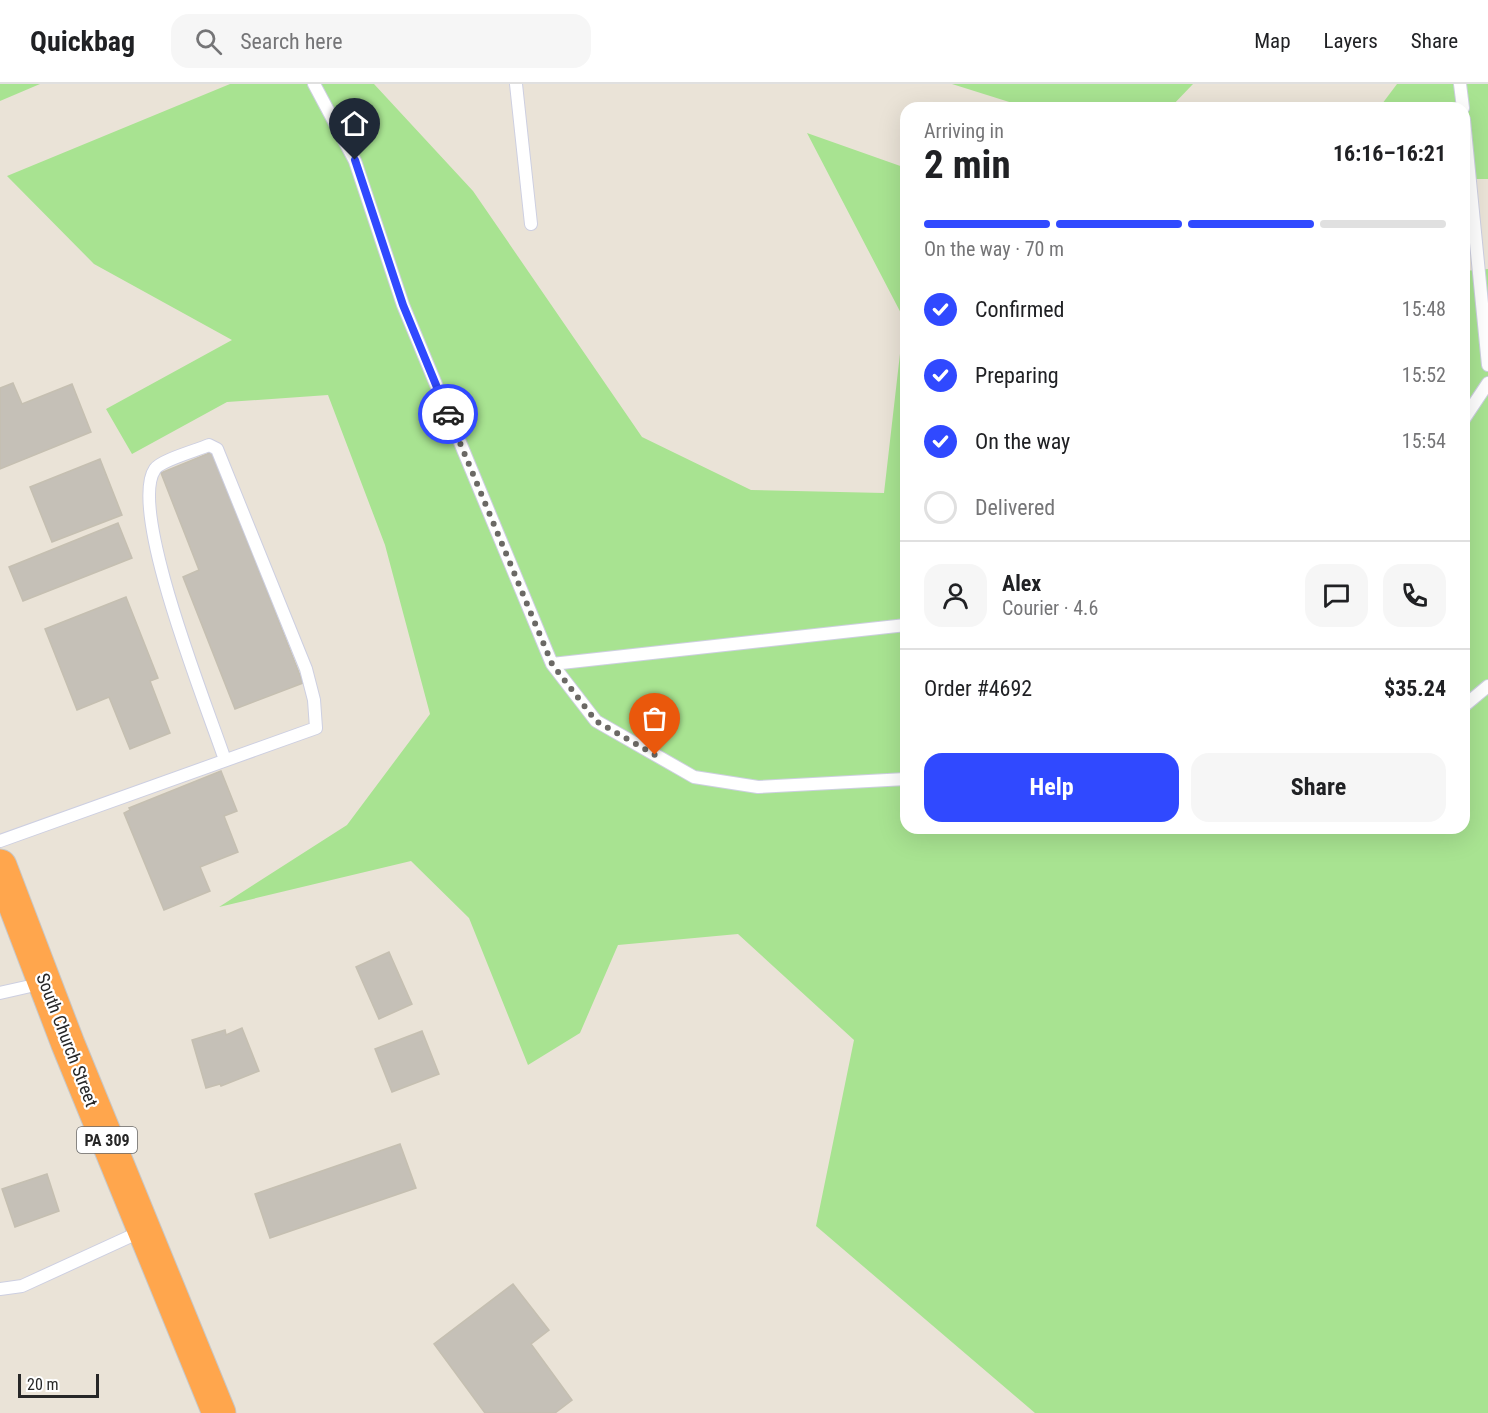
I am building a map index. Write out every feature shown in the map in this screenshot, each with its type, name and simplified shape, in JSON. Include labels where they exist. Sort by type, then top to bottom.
[{"type":"highway","name":"South Church Street","points":[[0,866],[143,1231],[219,1413]]},
{"type":"lane","points":[[314,84],[355,160],[403,305],[552,664],[596,721],[694,777],[758,787],[900,779]]},
{"type":"lane","points":[[516,84],[531,224]]},
{"type":"lane","points":[[1460,84],[1462,102]]},
{"type":"lane","points":[[1470,181],[1488,365]]},
{"type":"lane","points":[[1470,410],[1488,383]]},
{"type":"lane","points":[[0,842],[316,728],[315,710],[306,669],[217,449],[209,445],[157,465],[150,476],[148,497],[160,568],[225,760]]},
{"type":"lane","points":[[552,664],[900,626]]},
{"type":"lane","points":[[1470,701],[1488,686]]},
{"type":"lane","points":[[0,993],[45,983]]},
{"type":"lane","points":[[0,1289],[22,1286],[143,1231]]},
{"type":"green space","points":[[0,84],[40,84],[0,101]]},
{"type":"green space","points":[[230,84],[374,84],[473,191],[642,437],[751,490],[884,493],[900,354],[900,834],[1470,834],[1470,270],[1488,269],[1488,1413],[1035,1413],[816,1226],[854,1040],[738,934],[618,945],[580,1033],[528,1065],[469,918],[411,861],[219,907],[347,825],[430,714],[385,545],[328,395],[227,402],[132,454],[106,409],[232,340],[94,264],[7,176]]},
{"type":"green space","points":[[952,84],[1193,84],[1176,102],[1009,102]]},
{"type":"green space","points":[[1397,84],[1488,84],[1488,179],[1470,179],[1470,102],[1384,102]]},
{"type":"green space","points":[[807,133],[900,166],[900,311]]},
{"type":"building","points":[[13,383],[22,404],[72,384],[91,432],[0,469],[0,388]]},
{"type":"building","points":[[212,452],[303,683],[235,709],[183,577],[199,570],[161,473]]},
{"type":"building","points":[[100,459],[122,515],[52,542],[30,487]]},
{"type":"building","points":[[118,523],[132,558],[23,601],[9,567]]},
{"type":"building","points":[[126,597],[158,678],[150,681],[170,733],[130,749],[109,697],[77,710],[45,629]]},
{"type":"building","points":[[221,771],[237,811],[224,816],[238,852],[200,867],[210,891],[164,910],[124,813],[130,810],[129,808]]},
{"type":"building","points":[[389,952],[412,1004],[379,1019],[356,967]]},
{"type":"building","points":[[242,1028],[259,1071],[221,1086],[220,1084],[206,1088],[192,1040],[225,1030],[226,1035]]},
{"type":"building","points":[[422,1031],[439,1074],[392,1092],[375,1049]]},
{"type":"building","points":[[400,1144],[416,1188],[270,1238],[255,1194]]},
{"type":"building","points":[[47,1174],[59,1211],[15,1227],[2,1189]]},
{"type":"building","points":[[513,1284],[549,1330],[531,1344],[572,1400],[555,1413],[485,1413],[434,1344]]},
{"type":"way so far","points":[[448,414],[552,664],[596,721],[655,755]]},
{"type":"route","points":[[355,160],[403,305],[448,414]]}]
